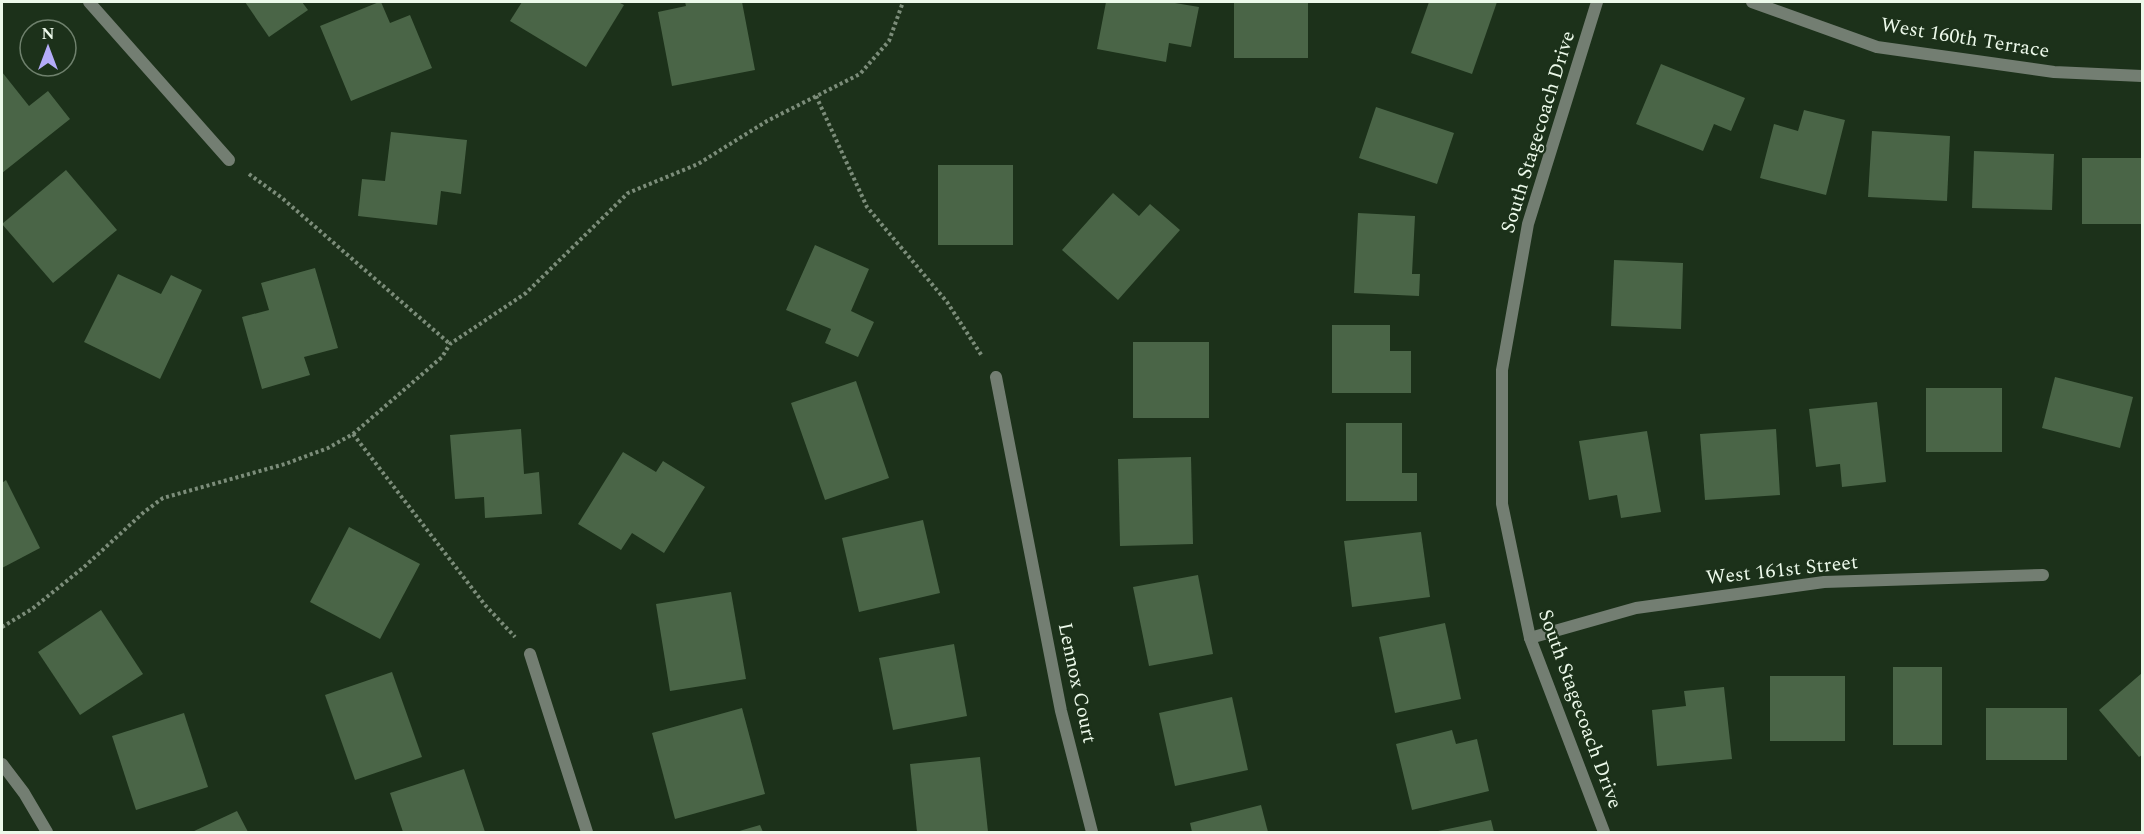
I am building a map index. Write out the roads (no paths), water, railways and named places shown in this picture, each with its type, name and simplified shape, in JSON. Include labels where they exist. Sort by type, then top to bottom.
[{"type":"street","points":[[89,2],[229,160]]},
{"type":"street","name":"South Stagecoach Drive","points":[[1597,2],[1528,224],[1502,370],[1502,504],[1530,638],[1604,832]]},
{"type":"street","name":"West 160th Terrace","points":[[1752,2],[1877,47],[2054,72],[2142,76]]},
{"type":"street","name":"Lennox Court","points":[[996,377],[1061,711],[1092,832]]},
{"type":"street","name":"West 161st Street","points":[[1530,638],[1636,608],[1824,582],[2043,575]]},
{"type":"street","points":[[530,654],[587,832]]},
{"type":"street","points":[[2,764],[24,793],[47,832]]}]
